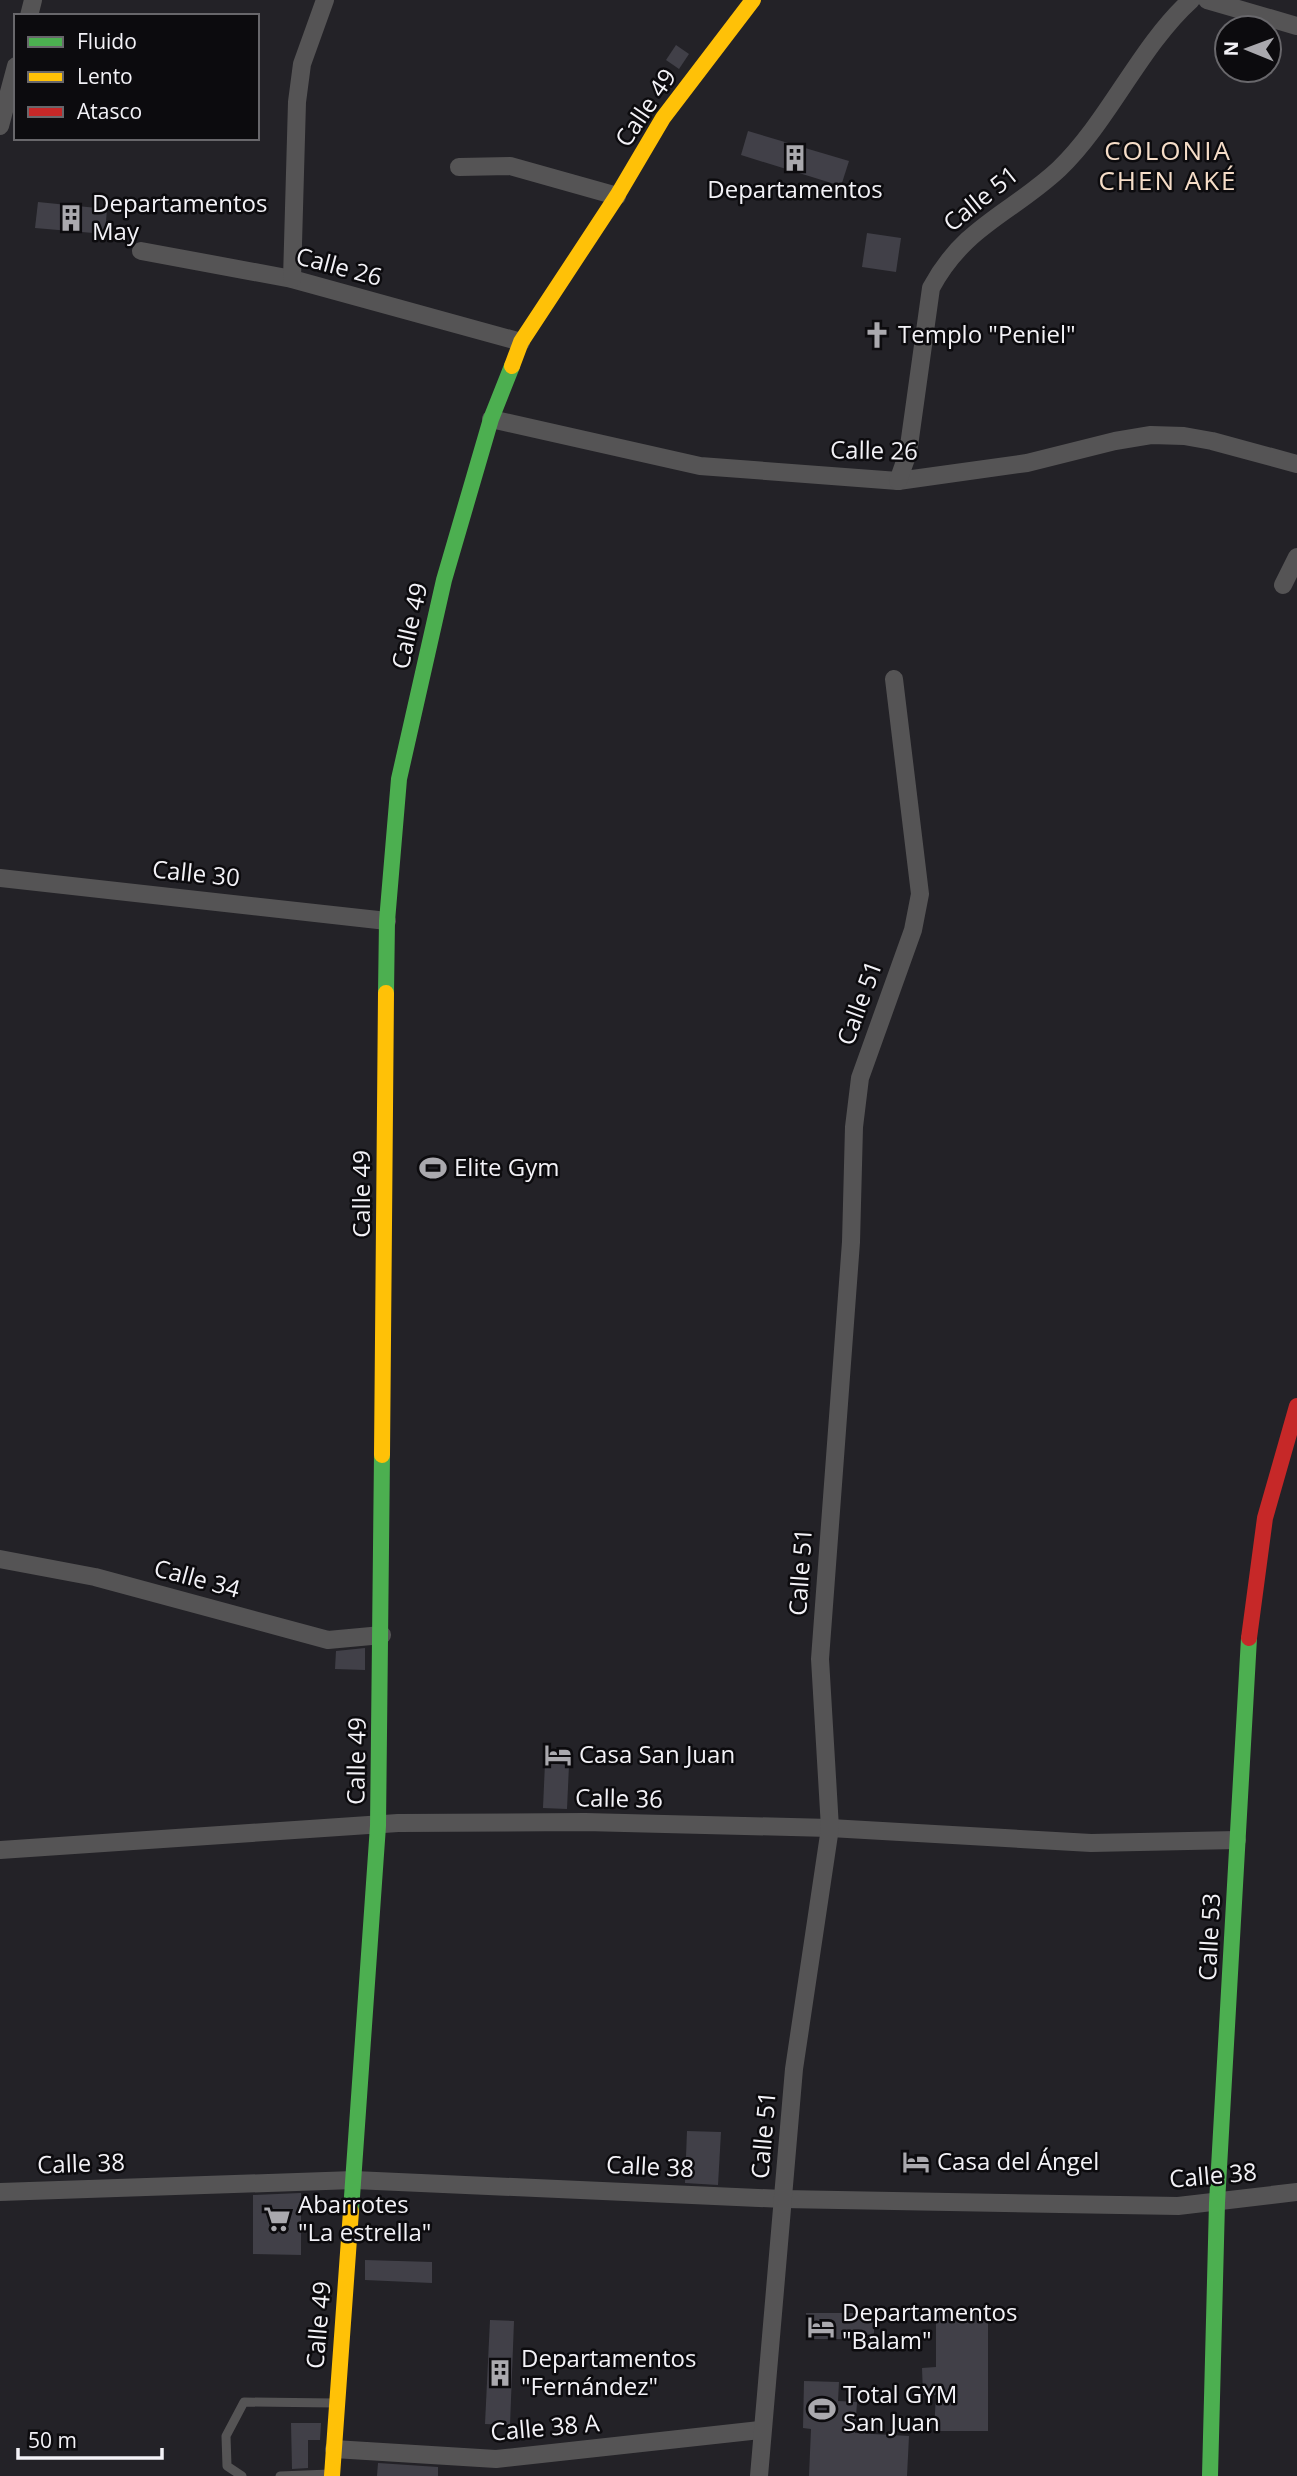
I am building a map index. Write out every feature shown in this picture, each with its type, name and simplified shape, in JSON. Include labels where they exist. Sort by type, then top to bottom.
[{"type":"street","points":[[292,279],[296,102],[302,64],[326,0]]},
{"type":"street","name":"Calle 49","points":[[332,2475],[378,1826],[382,1635],[387,920],[399,779],[444,580],[491,419],[521,342],[617,196],[663,118],[752,0]]},
{"type":"street","name":"Calle 51","points":[[898,481],[908,453],[931,288],[943,265],[973,232],[1059,169],[1134,75],[1158,37],[1191,0]]},
{"type":"street","points":[[1207,0],[1297,26]]},
{"type":"street","points":[[0,126],[14,74]]},
{"type":"street","points":[[459,167],[510,166],[617,196]]},
{"type":"street","name":"Calle 26","points":[[141,251],[292,279],[521,342]]},
{"type":"street","name":"Calle 26","points":[[491,419],[700,466],[898,481],[1027,463],[1151,435],[1184,436],[1212,441],[1297,464]]},
{"type":"street","points":[[1283,585],[1297,557]]},
{"type":"street","name":"Calle 51","points":[[759,2476],[760,2430],[794,2069],[830,1828],[820,1659],[851,1242],[854,1127],[860,1078],[914,930],[920,894],[894,679]]},
{"type":"street","name":"Calle 30","points":[[0,878],[387,920]]},
{"type":"street","name":"Calle 53","points":[[1210,2476],[1217,2203],[1250,1618],[1265,1518],[1297,1406]]},
{"type":"street","name":"Calle 34","points":[[0,1559],[95,1577],[328,1640],[382,1635]]},
{"type":"street","name":"Calle 36","points":[[0,1850],[378,1826],[585,1822],[830,1828],[1091,1843],[1237,1840]]},
{"type":"street","name":"Calle 38","points":[[0,2192],[354,2180],[783,2199],[1178,2206],[1297,2192]]},
{"type":"street","name":"Calle 38 A","points":[[334,2449],[496,2468],[760,2430]]},
{"type":"lane","points":[[242,2476],[228,2466],[226,2435],[244,2402],[335,2403]]},
{"type":"lane","points":[[281,2476],[332,2475]]},
{"type":"building","points":[[676,45],[689,54],[679,69],[666,60]]},
{"type":"building","name":"Departamentos","points":[[748,131],[849,161],[841,186],[741,155]]},
{"type":"building","name":"Departamentos May","points":[[38,202],[107,209],[105,234],[35,228]]},
{"type":"building","points":[[867,233],[901,238],[896,272],[862,267]]},
{"type":"building","points":[[365,1648],[365,1670],[335,1669],[336,1651]]},
{"type":"building","points":[[545,1763],[569,1765],[567,1809],[543,1808]]},
{"type":"building","points":[[687,2131],[721,2132],[718,2185],[685,2183]]},
{"type":"building","name":"Abarrotes \"La estrella\"","points":[[301,2193],[301,2255],[253,2254],[253,2195]]},
{"type":"building","points":[[365,2260],[432,2262],[432,2283],[365,2280]]},
{"type":"building","points":[[936,2312],[988,2312],[988,2431],[934,2431],[936,2395],[923,2395],[922,2368],[936,2367]]},
{"type":"building","points":[[806,2313],[874,2313],[874,2339],[806,2339]]},
{"type":"building","name":"Departamentos \"Fernández\"","points":[[490,2320],[514,2321],[510,2425],[485,2424]]},
{"type":"building","points":[[804,2381],[839,2382],[838,2401],[857,2402],[855,2433],[909,2436],[907,2476],[809,2476],[811,2429],[803,2428]]},
{"type":"building","points":[[291,2423],[321,2423],[320,2440],[308,2440],[308,2468],[292,2469]]},
{"type":"building","points":[[378,2463],[438,2467],[438,2476],[377,2476]]},
{"type":"traffic: fast","points":[[386,993],[387,921],[399,779],[444,580],[491,419],[512,366]]},
{"type":"traffic: fast","points":[[351,2211],[378,1826],[382,1455]]},
{"type":"traffic: fast","points":[[1210,2476],[1217,2203],[1249,1638]]},
{"type":"traffic: slow","points":[[512,366],[521,342],[617,196],[663,118],[753,0]]},
{"type":"traffic: slow","points":[[382,1455],[386,993]]},
{"type":"traffic: slow","points":[[332,2476],[351,2211]]},
{"type":"traffic: jam","points":[[1249,1638],[1265,1518],[1297,1406]]},
{"type":"place","name":"Departamentos","points":[[795,158]]},
{"type":"place","name":"Departamentos May","points":[[71,218]]},
{"type":"place","name":"Templo \"Peniel\"","points":[[877,335]]},
{"type":"place","name":"Elite Gym","points":[[433,1168]]},
{"type":"place","name":"Casa San Juan","points":[[558,1755]]},
{"type":"place","name":"Casa del Ángel","points":[[916,2162]]},
{"type":"place","name":"Abarrotes \"La estrella\"","points":[[277,2219]]},
{"type":"place","name":"Departamentos \"Balam\"","points":[[821,2327]]},
{"type":"place","name":"Departamentos \"Fernández\"","points":[[500,2373]]},
{"type":"place","name":"Total GYM San Juan","points":[[822,2409]]},
{"type":"district","name":"COLONIA CHEN AKÉ","points":[[1168,166]]}]
